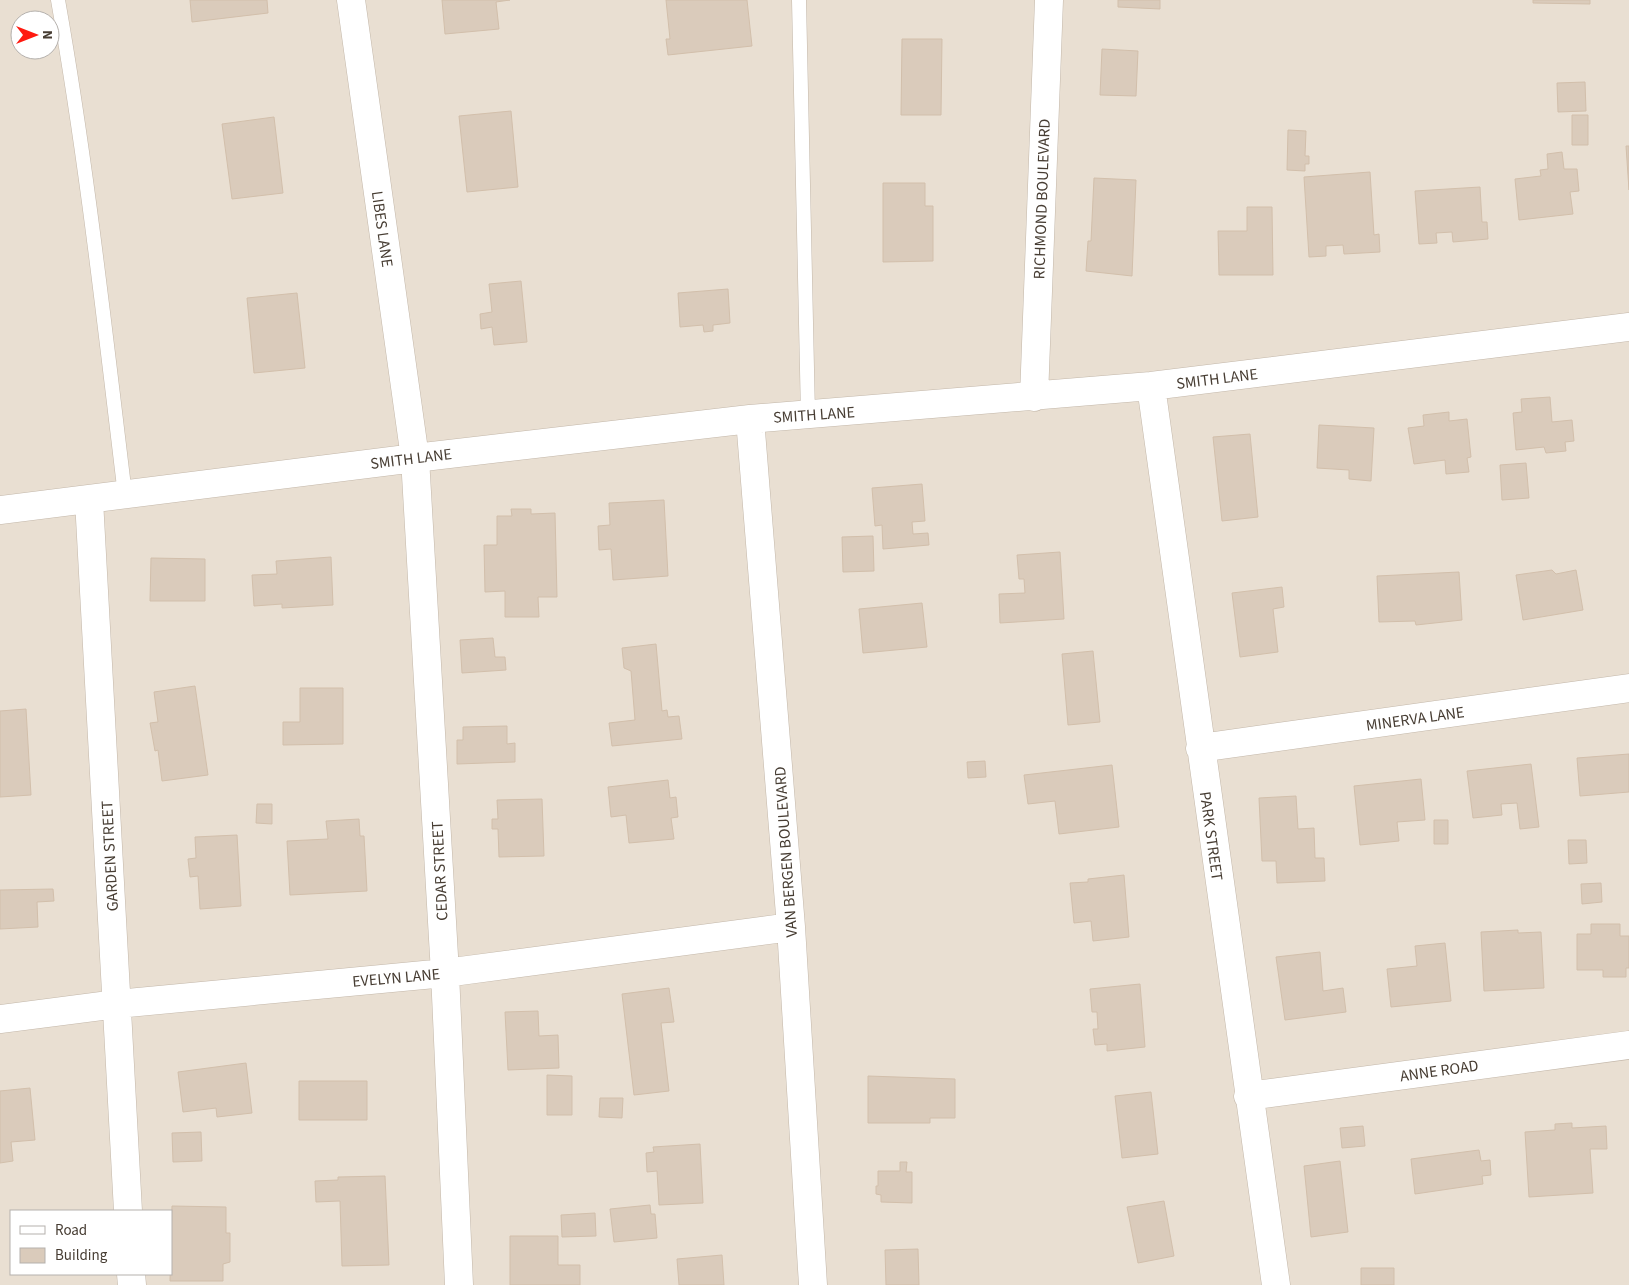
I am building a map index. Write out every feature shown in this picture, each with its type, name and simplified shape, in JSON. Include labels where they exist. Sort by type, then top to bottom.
[{"type":"street","name":"LIBES LANE","points":[[351,0],[415,458]]},
{"type":"street","name":"RICHMOND BOULEVARD","points":[[1034,397],[1049,0]]},
{"type":"street","name":"SMITH LANE","points":[[0,510],[415,458],[750,419],[1151,386],[1629,328]]},
{"type":"street","name":"PARK STREET","points":[[1151,386],[1248,1096],[1276,1285]]},
{"type":"street","name":"VAN BERGEN BOULEVARD","points":[[750,419],[791,927],[813,1285]]},
{"type":"street","name":"CEDAR STREET","points":[[415,458],[445,973],[459,1285]]},
{"type":"street","name":"GARDEN STREET","points":[[89,500],[128,1210]]},
{"type":"street","name":"MINERVA LANE","points":[[1200,748],[1629,688]]},
{"type":"street","name":"EVELYN LANE","points":[[0,1020],[117,1004],[445,973],[791,927]]},
{"type":"street","name":"ANNE ROAD","points":[[1248,1096],[1629,1045]]},
{"type":"lane","points":[[58,0],[72,80],[98,264],[125,495]]},
{"type":"lane","points":[[799,0],[808,415]]},
{"type":"shaded area","points":[[0,0],[1629,0],[1629,1285],[0,1285]]},
{"type":"building","points":[[190,0],[267,0],[268,13],[192,22]]},
{"type":"building","points":[[442,0],[510,0],[496,2],[499,29],[445,34]]},
{"type":"building","points":[[666,0],[747,0],[752,46],[668,55],[666,39],[670,39]]},
{"type":"building","points":[[1118,0],[1160,0],[1160,9],[1118,7]]},
{"type":"building","points":[[1533,0],[1590,0],[1590,4],[1533,3]]},
{"type":"building","points":[[902,39],[942,39],[941,115],[901,115]]},
{"type":"building","points":[[1102,49],[1138,51],[1136,96],[1100,95]]},
{"type":"building","points":[[1585,82],[1586,111],[1558,112],[1557,83]]},
{"type":"building","points":[[511,111],[518,187],[467,192],[459,116]]},
{"type":"building","points":[[1572,115],[1588,115],[1588,145],[1572,145]]},
{"type":"building","points":[[274,117],[283,193],[232,199],[222,124]]},
{"type":"building","points":[[1288,130],[1306,131],[1305,156],[1309,156],[1309,164],[1305,164],[1305,171],[1287,170]]},
{"type":"building","points":[[1626,146],[1629,146],[1629,190]]},
{"type":"building","points":[[1562,152],[1564,169],[1577,169],[1579,191],[1570,192],[1573,214],[1519,220],[1515,179],[1541,176],[1540,170],[1548,169],[1547,154]]},
{"type":"building","points":[[1370,172],[1374,235],[1379,234],[1380,252],[1344,254],[1343,245],[1326,246],[1326,256],[1309,257],[1304,177]]},
{"type":"building","points":[[1094,178],[1136,180],[1132,276],[1086,271],[1088,241],[1091,241]]},
{"type":"building","points":[[883,183],[925,183],[925,206],[933,206],[933,261],[883,262]]},
{"type":"building","points":[[1480,187],[1482,222],[1487,222],[1488,239],[1453,242],[1452,232],[1436,233],[1437,243],[1419,244],[1415,191]]},
{"type":"building","points":[[1247,207],[1272,207],[1273,275],[1219,275],[1218,231],[1247,231]]},
{"type":"building","points":[[521,281],[527,342],[494,345],[492,327],[481,329],[480,314],[492,312],[489,284]]},
{"type":"building","points":[[728,289],[730,323],[713,325],[713,331],[704,332],[703,325],[680,327],[678,293]]},
{"type":"building","points":[[297,293],[305,368],[254,373],[247,298]]},
{"type":"building","points":[[1550,397],[1552,422],[1572,420],[1574,441],[1565,442],[1566,451],[1546,453],[1544,447],[1516,450],[1513,413],[1522,412],[1521,399]]},
{"type":"building","points":[[1449,412],[1449,421],[1467,419],[1471,457],[1467,458],[1469,472],[1446,474],[1445,460],[1414,464],[1408,428],[1424,426],[1423,415]]},
{"type":"building","points":[[1319,425],[1374,428],[1371,481],[1349,479],[1349,470],[1317,468]]},
{"type":"building","points":[[1250,434],[1258,517],[1222,521],[1213,437]]},
{"type":"building","points":[[1526,463],[1529,498],[1502,500],[1500,465]]},
{"type":"building","points":[[922,484],[925,521],[912,522],[913,534],[928,533],[929,545],[883,549],[882,525],[875,526],[872,488]]},
{"type":"building","points":[[664,500],[668,576],[613,580],[611,549],[599,550],[598,526],[610,525],[609,503]]},
{"type":"building","points":[[511,509],[531,509],[531,514],[555,513],[557,597],[538,597],[539,617],[505,617],[505,591],[485,592],[484,545],[497,545],[497,516],[512,516]]},
{"type":"building","points":[[873,536],[874,571],[843,572],[842,537]]},
{"type":"building","points":[[1060,552],[1064,619],[1000,623],[999,594],[1025,593],[1024,579],[1019,579],[1017,555]]},
{"type":"building","points":[[331,557],[333,605],[282,608],[282,604],[254,606],[252,575],[277,574],[276,561]]},
{"type":"building","points":[[151,558],[205,559],[205,601],[150,601]]},
{"type":"building","points":[[1552,570],[1556,574],[1576,570],[1583,610],[1523,620],[1516,575]]},
{"type":"building","points":[[1459,572],[1462,620],[1416,625],[1415,621],[1379,622],[1377,576]]},
{"type":"building","points":[[1282,587],[1284,607],[1273,609],[1278,652],[1240,657],[1232,593]]},
{"type":"building","points":[[922,603],[927,647],[863,653],[859,609]]},
{"type":"building","points":[[493,638],[495,657],[505,657],[506,670],[462,673],[460,640]]},
{"type":"building","points":[[656,644],[662,711],[667,710],[668,717],[679,716],[682,739],[612,746],[609,723],[635,720],[631,671],[624,668],[622,648]]},
{"type":"building","points":[[1093,651],[1100,722],[1068,725],[1062,654]]},
{"type":"building","points":[[195,686],[208,775],[162,781],[158,750],[155,751],[150,723],[158,722],[154,692]]},
{"type":"building","points":[[300,688],[343,688],[343,744],[283,745],[283,722],[300,722]]},
{"type":"building","points":[[26,709],[31,795],[0,797],[0,711]]},
{"type":"building","points":[[507,726],[507,744],[515,743],[515,762],[457,764],[457,740],[463,740],[463,727]]},
{"type":"building","points":[[1629,754],[1629,792],[1580,796],[1577,758]]},
{"type":"building","points":[[985,761],[986,777],[968,778],[967,762]]},
{"type":"building","points":[[1531,764],[1539,827],[1520,829],[1517,803],[1501,804],[1502,815],[1473,818],[1467,771]]},
{"type":"building","points":[[1112,765],[1119,827],[1059,834],[1055,801],[1028,804],[1024,775]]},
{"type":"building","points":[[1421,779],[1425,820],[1397,822],[1399,841],[1360,845],[1354,786]]},
{"type":"building","points":[[668,780],[670,798],[676,797],[678,817],[671,818],[674,839],[629,843],[626,815],[611,817],[608,787]]},
{"type":"building","points":[[1296,796],[1298,829],[1314,828],[1315,858],[1324,858],[1325,881],[1277,883],[1276,861],[1262,861],[1259,798]]},
{"type":"building","points":[[542,799],[544,856],[499,857],[498,829],[492,829],[492,819],[498,819],[497,800]]},
{"type":"building","points":[[257,804],[272,804],[272,824],[256,823]]},
{"type":"building","points":[[359,819],[360,836],[364,836],[367,891],[290,895],[287,841],[328,839],[326,821]]},
{"type":"building","points":[[1434,820],[1448,820],[1448,844],[1434,844]]},
{"type":"building","points":[[237,835],[241,906],[200,909],[198,876],[190,877],[188,859],[196,858],[195,837]]},
{"type":"building","points":[[1568,840],[1586,840],[1587,863],[1569,864]]},
{"type":"building","points":[[1124,875],[1129,937],[1093,941],[1091,921],[1074,923],[1070,883],[1088,882],[1088,879]]},
{"type":"building","points":[[1601,883],[1602,902],[1582,904],[1581,884]]},
{"type":"building","points":[[53,889],[54,901],[37,902],[38,927],[0,929],[0,890]]},
{"type":"building","points":[[1591,924],[1620,924],[1620,936],[1629,936],[1629,968],[1626,968],[1626,977],[1603,977],[1603,970],[1577,970],[1577,934],[1591,934]]},
{"type":"building","points":[[1518,930],[1518,933],[1541,932],[1544,988],[1484,991],[1481,932]]},
{"type":"building","points":[[1445,943],[1451,1001],[1391,1007],[1387,969],[1417,966],[1415,946]]},
{"type":"building","points":[[1320,952],[1323,991],[1343,988],[1346,1012],[1285,1020],[1276,957]]},
{"type":"building","points":[[1140,984],[1145,1047],[1107,1051],[1107,1044],[1095,1045],[1093,1029],[1098,1029],[1097,1012],[1092,1012],[1090,989]]},
{"type":"building","points":[[669,988],[674,1022],[661,1023],[669,1091],[634,1095],[622,994]]},
{"type":"building","points":[[538,1011],[539,1036],[558,1035],[559,1068],[508,1070],[505,1012]]},
{"type":"building","points":[[246,1063],[252,1113],[217,1117],[216,1108],[183,1112],[178,1072]]},
{"type":"building","points":[[547,1075],[572,1076],[572,1115],[547,1115]]},
{"type":"building","points":[[868,1076],[955,1079],[955,1118],[930,1118],[930,1123],[868,1123]]},
{"type":"building","points":[[299,1081],[367,1081],[367,1120],[299,1120]]},
{"type":"building","points":[[30,1088],[35,1140],[11,1142],[13,1161],[0,1163],[0,1091]]},
{"type":"building","points":[[1151,1092],[1158,1154],[1122,1158],[1115,1096]]},
{"type":"building","points":[[600,1098],[623,1098],[622,1118],[599,1117]]},
{"type":"building","points":[[1572,1123],[1572,1128],[1606,1126],[1607,1149],[1590,1149],[1593,1193],[1529,1197],[1525,1132],[1555,1130],[1555,1124]]},
{"type":"building","points":[[1363,1126],[1365,1146],[1342,1148],[1340,1128]]},
{"type":"building","points":[[201,1132],[202,1161],[173,1162],[172,1133]]},
{"type":"building","points":[[700,1144],[703,1203],[659,1205],[657,1171],[647,1172],[646,1153],[654,1152],[653,1147]]},
{"type":"building","points":[[1479,1150],[1481,1161],[1490,1160],[1491,1175],[1482,1176],[1483,1184],[1415,1194],[1411,1159]]},
{"type":"building","points":[[1340,1161],[1348,1232],[1311,1237],[1304,1166]]},
{"type":"building","points":[[900,1162],[907,1162],[906,1172],[912,1172],[912,1203],[881,1202],[881,1195],[876,1194],[878,1171],[900,1171]]},
{"type":"building","points":[[385,1176],[389,1265],[342,1266],[340,1201],[316,1202],[315,1181],[338,1180],[338,1177]]},
{"type":"building","points":[[1164,1201],[1174,1256],[1138,1263],[1127,1207]]},
{"type":"building","points":[[650,1205],[651,1214],[655,1214],[657,1238],[614,1242],[610,1209]]},
{"type":"building","points":[[172,1206],[226,1207],[226,1233],[230,1233],[230,1262],[223,1264],[223,1281],[170,1281],[170,1275],[172,1275]]},
{"type":"building","points":[[595,1213],[596,1236],[562,1237],[561,1215]]},
{"type":"building","points":[[510,1236],[558,1236],[558,1265],[580,1265],[580,1285],[510,1285]]},
{"type":"building","points":[[918,1249],[919,1285],[886,1285],[885,1250]]},
{"type":"building","points":[[722,1255],[724,1285],[679,1285],[677,1259]]},
{"type":"building","points":[[1361,1268],[1394,1268],[1394,1285],[1361,1285]]}]
